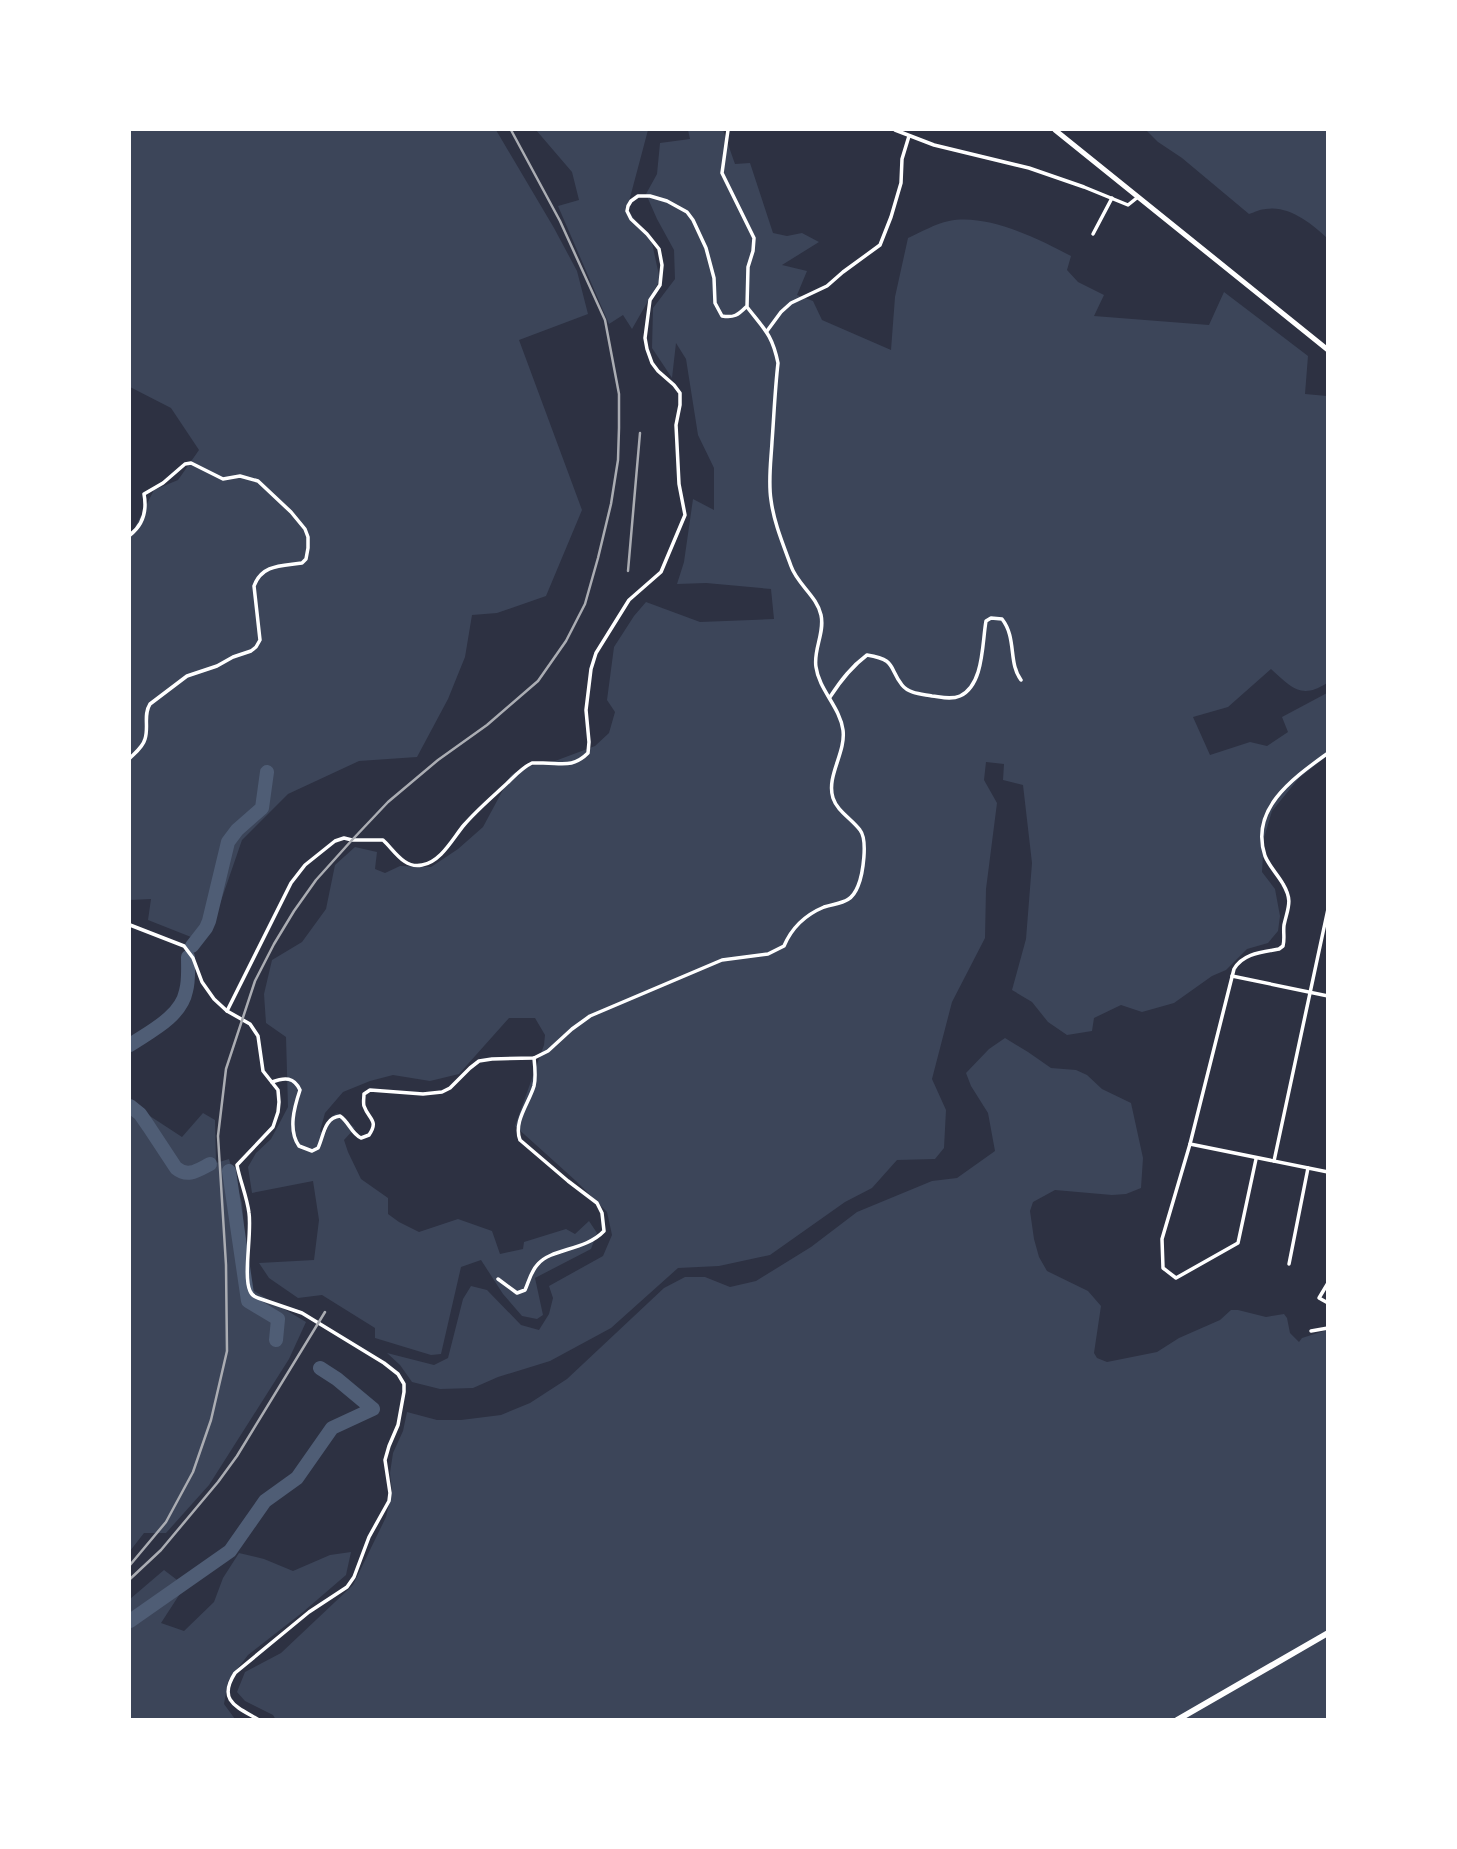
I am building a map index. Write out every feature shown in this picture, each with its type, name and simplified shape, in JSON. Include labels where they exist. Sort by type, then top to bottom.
[{"type":"highway","points":[[1177,1720],[1328,1633]]},
{"type":"main road","points":[[1055,130],[1328,350]]},
{"type":"street","points":[[272,1082],[287,1078],[297,1084],[300,1090],[293,1115],[294,1138],[299,1146],[312,1151],[318,1148],[328,1121],[340,1116],[361,1138],[369,1135],[374,1126],[363,1105],[364,1094],[370,1090],[423,1094],[442,1092],[479,1061],[534,1058],[548,1051],[590,1016],[722,960],[768,954],[785,946],[790,933],[808,915],[845,902],[858,886],[863,868],[865,837],[833,800],[834,775],[843,743],[843,730],[838,713],[815,665],[822,628],[821,614],[793,573],[773,515],[770,468],[778,362],[767,331],[747,307],[748,267],[754,238],[722,173],[729,130]]},
{"type":"street","points":[[895,130],[934,145],[1029,167],[1128,205],[1138,197]]},
{"type":"street","points":[[767,331],[791,303],[827,286],[880,245],[901,183],[902,159],[909,135]]},
{"type":"street","points":[[227,1012],[290,883],[306,865],[335,841],[345,838],[383,840],[399,858],[421,866],[445,850],[485,802],[515,775],[533,763],[569,764],[581,761],[588,753],[586,710],[591,668],[596,653],[629,600],[661,572],[685,515],[679,484],[676,425],[681,405],[680,393],[652,363],[645,338],[650,300],[660,285],[662,265],[659,249],[627,211],[631,201],[638,196],[650,196],[678,205],[687,212],[693,220],[711,265],[715,303],[722,316],[731,318],[747,307]]},
{"type":"street","points":[[1093,234],[1112,198]]},
{"type":"street","points":[[130,535],[134,533],[145,513],[145,494],[185,464],[191,463],[223,479],[240,476],[258,481],[291,512],[308,537],[306,559],[302,563],[266,569],[257,578],[254,586],[260,640],[256,647],[217,666],[187,676],[150,704],[147,708],[145,740],[130,758]]},
{"type":"street","points":[[830,697],[854,664],[867,655],[887,661],[894,668],[902,686],[911,692],[948,699],[960,696],[969,689],[978,673],[986,621],[991,618],[1002,618],[1005,622],[1010,634],[1016,674],[1021,680]]},
{"type":"street","points":[[1257,1158],[1238,1243],[1176,1278],[1163,1268],[1162,1239],[1190,1144],[1233,976],[1238,963],[1248,956],[1283,946],[1290,901],[1284,886],[1265,857],[1262,835],[1265,821],[1270,806],[1279,793],[1328,753]]},
{"type":"street","points":[[1274,1161],[1328,909]]},
{"type":"street","points":[[130,925],[184,946],[214,999],[227,1012],[250,1024],[258,1036],[263,1071],[278,1090],[279,1102],[273,1127],[237,1165],[251,1228],[248,1253],[249,1290],[253,1296],[302,1312],[384,1363],[398,1374],[404,1384],[398,1425],[385,1460],[390,1493],[388,1501],[369,1537],[354,1577],[347,1587],[299,1621],[235,1673],[229,1682],[229,1699],[235,1706],[259,1720]]},
{"type":"street","points":[[1233,976],[1328,996]]},
{"type":"street","points":[[498,1279],[517,1293],[525,1290],[542,1259],[591,1242],[604,1231],[602,1213],[597,1203],[520,1140],[518,1125],[535,1081],[534,1058]]},
{"type":"street","points":[[1190,1144],[1328,1172]]},
{"type":"street","points":[[1289,1264],[1308,1168]]},
{"type":"street","points":[[1328,1283],[1319,1298],[1328,1303]]},
{"type":"street","points":[[1311,1331],[1328,1328]]},
{"type":"shaded area","points":[[130,130],[496,130],[577,271],[588,314],[519,340],[582,510],[546,596],[497,613],[472,615],[465,657],[448,699],[417,757],[359,761],[288,794],[242,840],[213,924],[191,937],[148,920],[151,899],[130,900],[130,537],[154,490],[178,480],[199,450],[171,408],[130,387]]},
{"type":"shaded area","points":[[536,130],[648,130],[627,209],[652,243],[660,280],[632,329],[623,315],[609,324],[558,206],[579,200],[572,172]]},
{"type":"shaded area","points":[[688,130],[723,130],[735,164],[750,163],[773,233],[787,236],[802,233],[819,242],[782,265],[807,271],[797,295],[813,301],[822,320],[891,350],[895,297],[908,238],[939,224],[964,220],[1012,229],[1071,256],[1067,270],[1078,282],[1104,295],[1094,316],[1209,325],[1224,292],[1308,356],[1305,394],[1327,396],[1327,683],[1310,691],[1303,691],[1291,686],[1271,669],[1228,707],[1193,717],[1210,755],[1250,742],[1267,746],[1288,732],[1282,717],[1327,693],[1327,756],[1299,778],[1272,811],[1264,838],[1262,872],[1275,889],[1280,916],[1278,931],[1268,943],[1247,949],[1226,970],[1212,976],[1174,1003],[1142,1012],[1121,1005],[1094,1018],[1092,1031],[1067,1035],[1048,1022],[1032,1002],[1012,990],[1026,939],[1032,863],[1023,785],[1003,780],[1004,764],[986,762],[984,780],[997,803],[986,889],[985,938],[952,1002],[932,1079],[946,1110],[944,1148],[935,1159],[897,1160],[872,1188],[845,1202],[770,1255],[719,1266],[678,1268],[611,1328],[550,1361],[498,1377],[473,1388],[440,1389],[412,1382],[387,1353],[434,1365],[448,1358],[463,1299],[471,1286],[487,1290],[521,1325],[539,1330],[549,1314],[553,1298],[549,1286],[603,1256],[612,1235],[607,1212],[515,1126],[544,1045],[545,1035],[535,1018],[509,1018],[459,1074],[430,1081],[393,1075],[370,1081],[343,1092],[325,1113],[320,1131],[325,1135],[331,1117],[337,1113],[355,1128],[344,1140],[361,1179],[388,1198],[388,1214],[419,1232],[458,1219],[492,1231],[500,1254],[523,1249],[524,1242],[566,1229],[575,1234],[589,1221],[597,1233],[591,1249],[535,1278],[543,1315],[537,1319],[522,1316],[503,1294],[481,1260],[461,1267],[441,1354],[431,1355],[375,1338],[375,1328],[322,1295],[298,1298],[269,1278],[259,1263],[314,1260],[319,1220],[313,1181],[252,1193],[248,1167],[256,1153],[271,1139],[288,1107],[286,1037],[266,1023],[264,994],[272,960],[302,942],[326,909],[335,865],[355,847],[377,852],[375,869],[385,873],[400,866],[431,867],[458,849],[483,827],[511,775],[525,767],[555,761],[595,746],[609,733],[615,712],[607,700],[614,647],[646,602],[700,622],[774,619],[771,589],[706,583],[677,584],[684,562],[693,499],[714,510],[714,468],[698,435],[686,359],[676,343],[672,378],[652,348],[653,308],[675,279],[674,250],[646,194],[657,174],[660,143],[690,139]]},
{"type":"shaded area","points":[[1146,130],[1327,130],[1327,238],[1307,222],[1283,210],[1264,209],[1249,214]]},
{"type":"shaded area","points":[[1005,1038],[1051,1068],[1076,1070],[1087,1075],[1102,1089],[1131,1103],[1143,1158],[1141,1188],[1126,1194],[1112,1195],[1055,1190],[1033,1202],[1030,1211],[1039,1257],[1047,1271],[1088,1291],[1101,1306],[1094,1353],[1097,1358],[1107,1362],[1157,1352],[1179,1338],[1220,1320],[1231,1310],[1266,1317],[1284,1314],[1290,1333],[1299,1342],[1302,1338],[1327,1330],[1327,1719],[276,1720],[273,1715],[245,1701],[237,1692],[245,1672],[281,1653],[353,1585],[386,1517],[392,1491],[390,1473],[393,1453],[403,1431],[407,1412],[437,1420],[461,1420],[501,1415],[530,1403],[567,1379],[664,1288],[685,1277],[705,1277],[730,1287],[756,1281],[811,1247],[857,1212],[932,1181],[957,1178],[995,1151],[988,1113],[966,1073],[989,1049]]},
{"type":"shaded area","points":[[130,1103],[182,1137],[203,1113],[215,1120],[216,1163],[229,1159],[242,1203],[249,1288],[306,1322],[289,1359],[209,1485],[166,1533],[144,1533],[130,1551]]},
{"type":"shaded area","points":[[351,1552],[346,1575],[248,1655],[228,1681],[224,1704],[235,1719],[130,1719],[130,1599],[164,1570],[185,1586],[161,1623],[184,1631],[214,1602],[223,1578],[239,1553],[264,1559],[293,1571],[330,1555]]},
{"type":"waterway","points":[[192,946],[209,921],[228,842],[237,830],[262,808],[267,772]]},
{"type":"waterway","points":[[130,1045],[163,1023],[178,1009],[187,987],[188,957]]},
{"type":"waterway","points":[[130,1106],[140,1114],[180,1171],[189,1173],[210,1164]]},
{"type":"waterway","points":[[229,1171],[248,1301],[278,1319],[276,1340]]},
{"type":"waterway","points":[[130,1621],[230,1551],[265,1501],[297,1478],[332,1428],[373,1409],[320,1368]]},
{"type":"railway","points":[[130,1565],[166,1522],[193,1472],[211,1420],[227,1351],[226,1265],[218,1136],[226,1069],[255,981],[294,911],[316,880],[352,840],[388,802],[438,760],[487,725],[538,681],[566,641],[585,604],[598,558],[611,504],[618,460],[619,428],[619,394],[605,320],[560,221],[511,130]]},
{"type":"railway","points":[[628,571],[640,433]]},
{"type":"railway","points":[[130,1579],[161,1550],[237,1456],[325,1312]]}]
